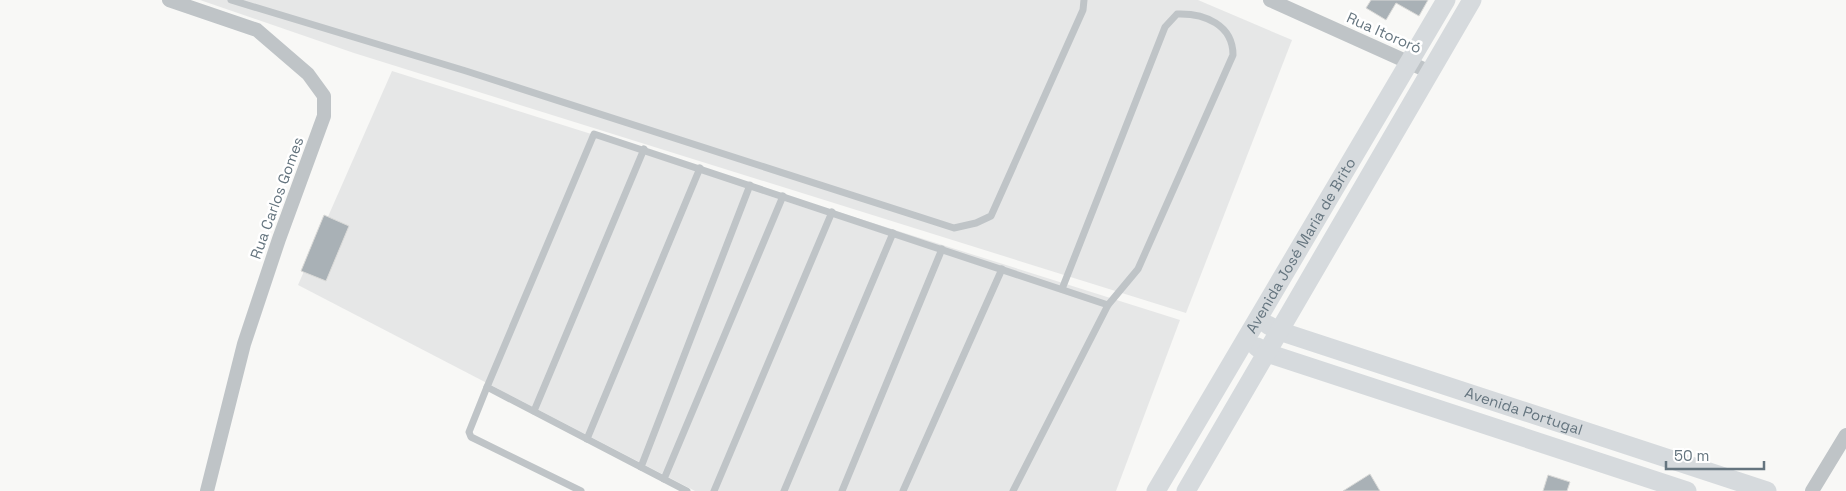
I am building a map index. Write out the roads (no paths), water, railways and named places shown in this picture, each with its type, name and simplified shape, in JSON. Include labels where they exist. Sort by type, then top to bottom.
[{"type":"main road","name":"Avenida José Maria de Brito","points":[[1156,491],[1446,0]]},
{"type":"main road","name":"Avenida José Maria de Brito","points":[[1186,491],[1472,0]]},
{"type":"main road","name":"Avenida Portugal","points":[[1258,318],[1279,331],[1767,491]]},
{"type":"main road","name":"Avenida Portugal","points":[[1244,340],[1267,353],[1687,491]]},
{"type":"street","name":"Rua Carlos Gomes","points":[[169,0],[257,30],[308,74],[324,96],[324,116],[279,239],[244,344],[207,491]]},
{"type":"street","name":"Rua Itororó","points":[[1270,0],[1430,72]]},
{"type":"street","points":[[1812,491],[1846,435]]},
{"type":"lane","points":[[231,0],[466,71],[954,228],[976,223],[990,216],[1083,10],[1084,0]]},
{"type":"lane","points":[[1013,491],[1108,304],[1138,269],[1233,55],[1233,43],[1224,28],[1191,14],[1177,14],[1165,27],[1062,289]]},
{"type":"lane","points":[[580,491],[471,437],[470,432],[487,387],[594,134],[1108,304]]},
{"type":"lane","points":[[534,411],[644,149]]},
{"type":"lane","points":[[587,439],[700,168]]},
{"type":"lane","points":[[640,467],[750,185]]},
{"type":"lane","points":[[664,479],[783,196]]},
{"type":"lane","points":[[714,491],[832,212]]},
{"type":"lane","points":[[784,491],[893,233]]},
{"type":"lane","points":[[842,491],[942,249]]},
{"type":"lane","points":[[903,491],[1002,269]]},
{"type":"lane","points":[[487,387],[687,491]]}]
